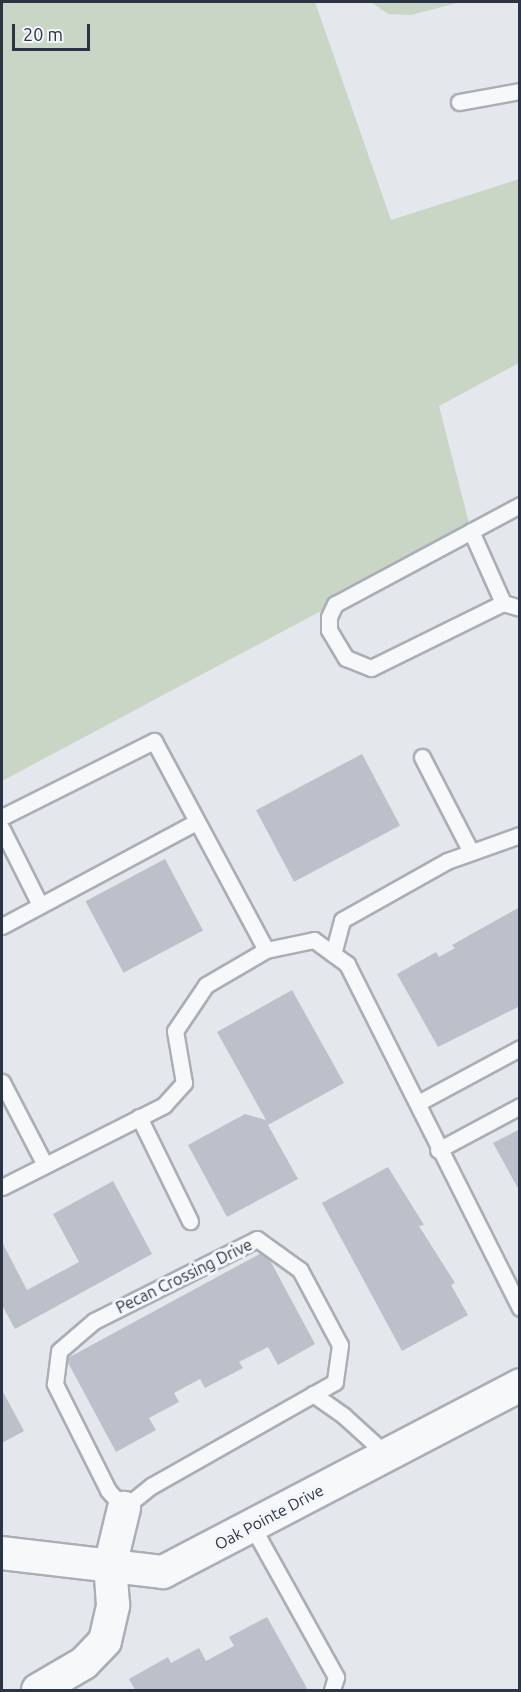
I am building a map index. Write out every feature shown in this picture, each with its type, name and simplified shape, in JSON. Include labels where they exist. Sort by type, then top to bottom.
[{"type":"street","name":"Oak Pointe Drive","points":[[2,1553],[163,1572],[519,1385]]},
{"type":"street","points":[[38,1690],[84,1663],[105,1641],[113,1605],[110,1566],[124,1508]]},
{"type":"lane","points":[[459,102],[519,91]]},
{"type":"lane","points":[[519,506],[335,604],[329,617],[329,630],[345,658],[371,668],[503,603],[519,608]]},
{"type":"lane","points":[[471,531],[503,603]]},
{"type":"lane","points":[[2,817],[154,741],[266,950]]},
{"type":"lane","points":[[422,757],[471,852]]},
{"type":"lane","points":[[2,926],[196,822]]},
{"type":"lane","points":[[2,829],[40,905]]},
{"type":"lane","points":[[333,954],[342,920],[447,861],[519,835]]},
{"type":"lane","points":[[2,1187],[164,1105],[184,1083],[175,1031],[206,984],[266,950],[314,940],[347,964],[418,1103],[438,1150],[514,1281],[519,1308]]},
{"type":"lane","points":[[418,1103],[519,1048]]},
{"type":"lane","points":[[2,1082],[45,1165]]},
{"type":"lane","points":[[438,1150],[519,1106]]},
{"type":"lane","points":[[139,1117],[190,1221]]},
{"type":"lane","name":"Pecan Crossing Drive","points":[[257,1239],[300,1270],[340,1346],[335,1382],[151,1486],[124,1508],[108,1490],[55,1384],[59,1351],[94,1321],[257,1239]]},
{"type":"lane","points":[[313,1394],[344,1416],[387,1455]]},
{"type":"lane","points":[[252,1526],[336,1677],[332,1690]]},
{"type":"green space","points":[[2,2],[315,2],[391,220],[519,179],[519,363],[439,406],[471,531],[2,781]]},
{"type":"green space","points":[[371,2],[461,2],[411,15],[388,14]]},
{"type":"building","points":[[362,754],[400,826],[294,882],[256,810]]},
{"type":"building","points":[[165,859],[203,931],[124,973],[86,901]]},
{"type":"building","points":[[520,907],[520,1006],[438,1047],[397,974],[436,952],[439,957],[455,948],[452,945]]},
{"type":"building","points":[[292,990],[344,1083],[268,1125],[298,1179],[227,1217],[188,1145],[245,1114],[266,1120],[217,1032]]},
{"type":"building","points":[[520,1129],[520,1192],[493,1143]]},
{"type":"building","points":[[388,1167],[424,1225],[419,1226],[455,1283],[451,1285],[468,1315],[402,1351],[322,1203]]},
{"type":"building","points":[[113,1181],[152,1254],[15,1329],[2,1305],[2,1242],[27,1290],[79,1262],[53,1214]]},
{"type":"building","points":[[265,1251],[315,1344],[278,1365],[268,1347],[239,1362],[243,1368],[205,1388],[200,1379],[174,1393],[179,1402],[149,1418],[156,1430],[116,1452],[66,1359]]},
{"type":"building","points":[[2,1390],[24,1431],[2,1443]]},
{"type":"building","points":[[267,1617],[308,1690],[135,1690],[129,1679],[168,1657],[171,1663],[199,1648],[206,1661],[234,1646],[229,1637]]}]
